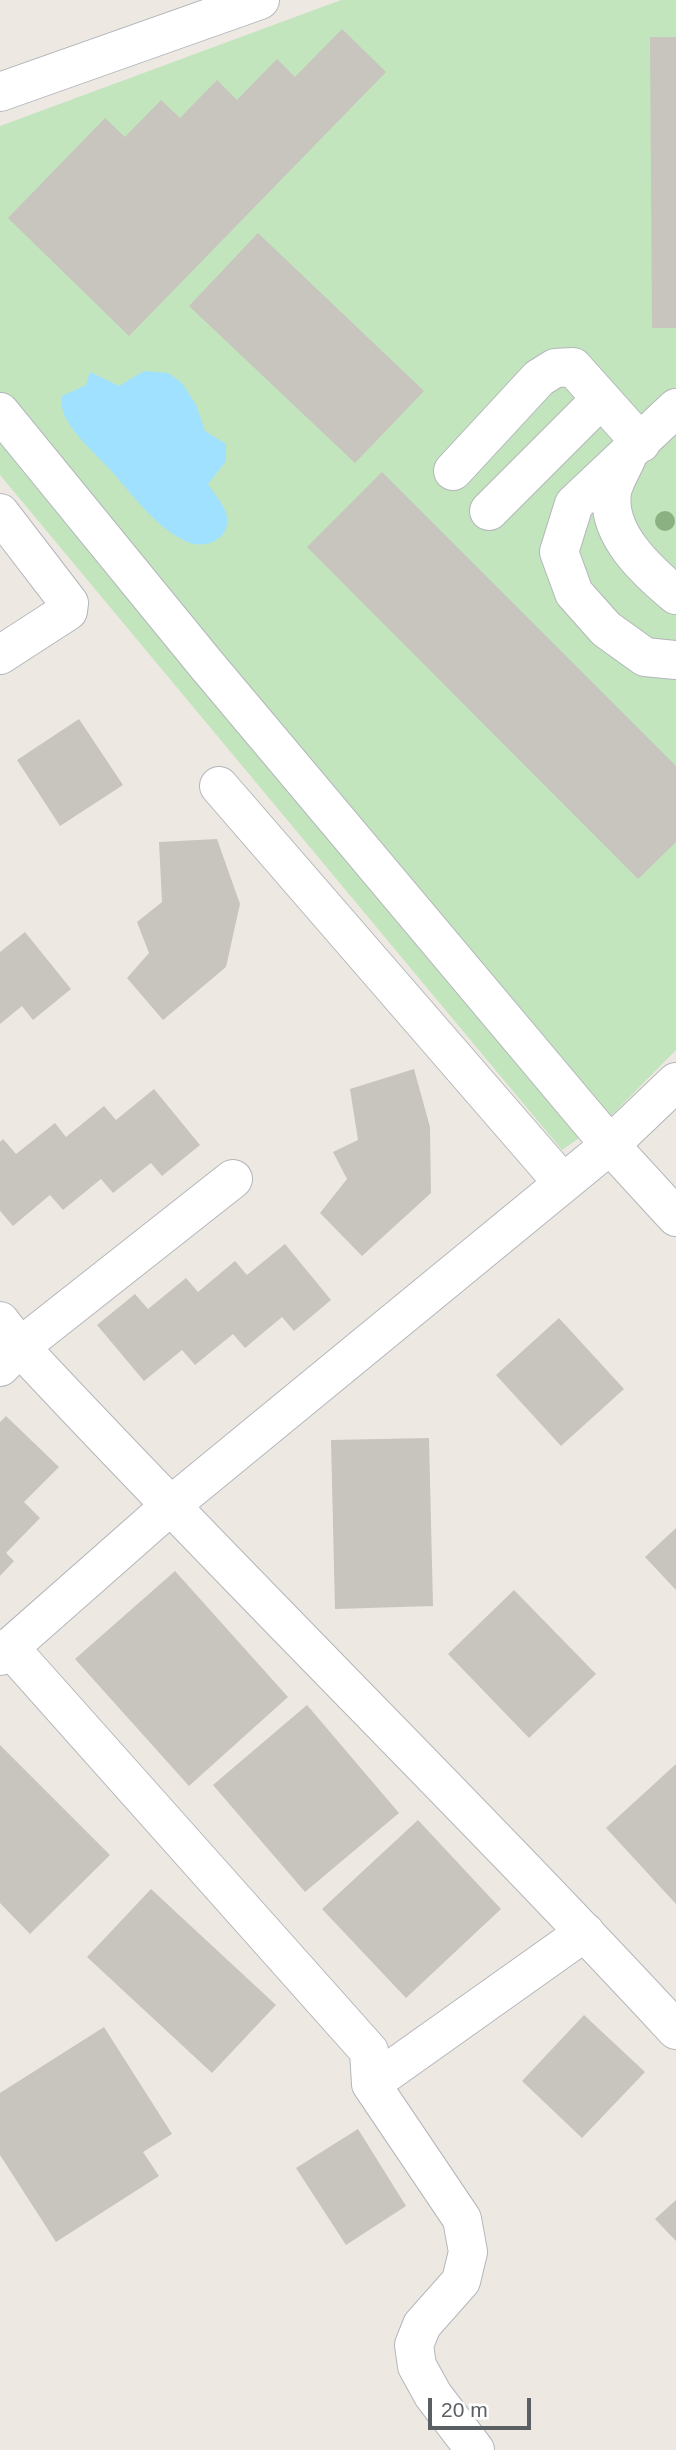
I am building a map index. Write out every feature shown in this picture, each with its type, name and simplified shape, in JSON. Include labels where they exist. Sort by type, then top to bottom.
[{"type":"street","points":[[0,92],[260,0]]},
{"type":"street","points":[[453,471],[539,378],[555,368],[573,367],[601,398],[634,450]]},
{"type":"street","points":[[489,512],[601,398]]},
{"type":"street","points":[[676,408],[574,504],[559,552],[574,593],[606,629],[645,657],[676,660]]},
{"type":"street","points":[[0,412],[205,663],[610,1145],[676,1217]]},
{"type":"street","points":[[634,450],[612,492],[617,531],[653,576],[676,595]]},
{"type":"street","points":[[0,513],[69,603],[68,611],[0,655]]},
{"type":"street","points":[[219,786],[563,1183]]},
{"type":"street","points":[[475,2450],[433,2395],[417,2366],[414,2345],[422,2325],[461,2281],[468,2252],[462,2220],[372,2084],[369,2051],[5,1651],[169,1507],[610,1145],[676,1082]]},
{"type":"street","points":[[233,1179],[7,1345],[585,1932],[676,2030]]},
{"type":"street","points":[[372,2084],[585,1932]]},
{"type":"green space","points":[[341,0],[676,0],[676,1050],[611,1116],[562,1150],[0,475],[0,126]]},
{"type":"water","points":[[144,371],[168,373],[182,383],[196,405],[205,431],[226,444],[226,461],[208,484],[226,513],[227,525],[220,538],[207,544],[192,544],[164,528],[82,440],[65,417],[62,396],[86,385],[90,372],[119,386]]},
{"type":"building","points":[[342,29],[386,72],[129,336],[8,218],[105,118],[125,137],[161,100],[180,118],[217,80],[237,100],[277,59],[295,77]]},
{"type":"building","points":[[650,37],[676,37],[676,328],[652,328]]},
{"type":"building","points":[[258,233],[424,391],[355,463],[189,306]]},
{"type":"building","points":[[382,472],[676,766],[676,842],[638,879],[307,547]]},
{"type":"building","points":[[79,719],[123,785],[60,826],[17,760]]},
{"type":"building","points":[[217,839],[240,904],[226,967],[163,1020],[127,978],[149,953],[137,922],[162,902],[159,842]]},
{"type":"building","points":[[25,932],[71,989],[33,1020],[22,1006],[0,1024],[0,952]]},
{"type":"building","points":[[414,1069],[430,1127],[431,1193],[362,1256],[320,1213],[347,1179],[333,1152],[358,1140],[350,1089]]},
{"type":"building","points":[[154,1089],[200,1145],[162,1176],[151,1163],[113,1193],[101,1179],[63,1210],[50,1195],[13,1226],[0,1211],[0,1142],[3,1139],[16,1154],[55,1123],[66,1137],[104,1106],[116,1120]]},
{"type":"building","points":[[285,1244],[331,1300],[294,1331],[282,1317],[245,1348],[233,1334],[195,1365],[182,1350],[144,1381],[97,1325],[135,1294],[148,1309],[186,1278],[198,1292],[235,1261],[247,1275]]},
{"type":"building","points":[[559,1318],[624,1389],[561,1446],[496,1375]]},
{"type":"building","points":[[6,1416],[59,1467],[24,1502],[40,1518],[6,1553],[14,1561],[0,1576],[0,1422]]},
{"type":"building","points":[[429,1438],[433,1606],[335,1609],[331,1440]]},
{"type":"building","points":[[676,1528],[676,1590],[645,1557]]},
{"type":"building","points":[[175,1571],[288,1697],[189,1786],[75,1659]]},
{"type":"building","points":[[514,1590],[596,1674],[529,1738],[448,1654]]},
{"type":"building","points":[[307,1705],[399,1813],[305,1892],[213,1785]]},
{"type":"building","points":[[0,1745],[110,1855],[30,1934],[0,1903]]},
{"type":"building","points":[[676,1764],[676,1904],[606,1828]]},
{"type":"building","points":[[418,1820],[501,1909],[406,1998],[322,1909]]},
{"type":"building","points":[[151,1889],[276,2005],[212,2073],[87,1957]]},
{"type":"building","points":[[584,2015],[645,2072],[582,2138],[522,2081]]},
{"type":"building","points":[[104,2027],[172,2134],[143,2152],[159,2176],[56,2242],[0,2155],[0,2093]]},
{"type":"building","points":[[358,2129],[406,2206],[346,2245],[296,2168]]},
{"type":"building","points":[[676,2200],[676,2241],[655,2219]]}]
